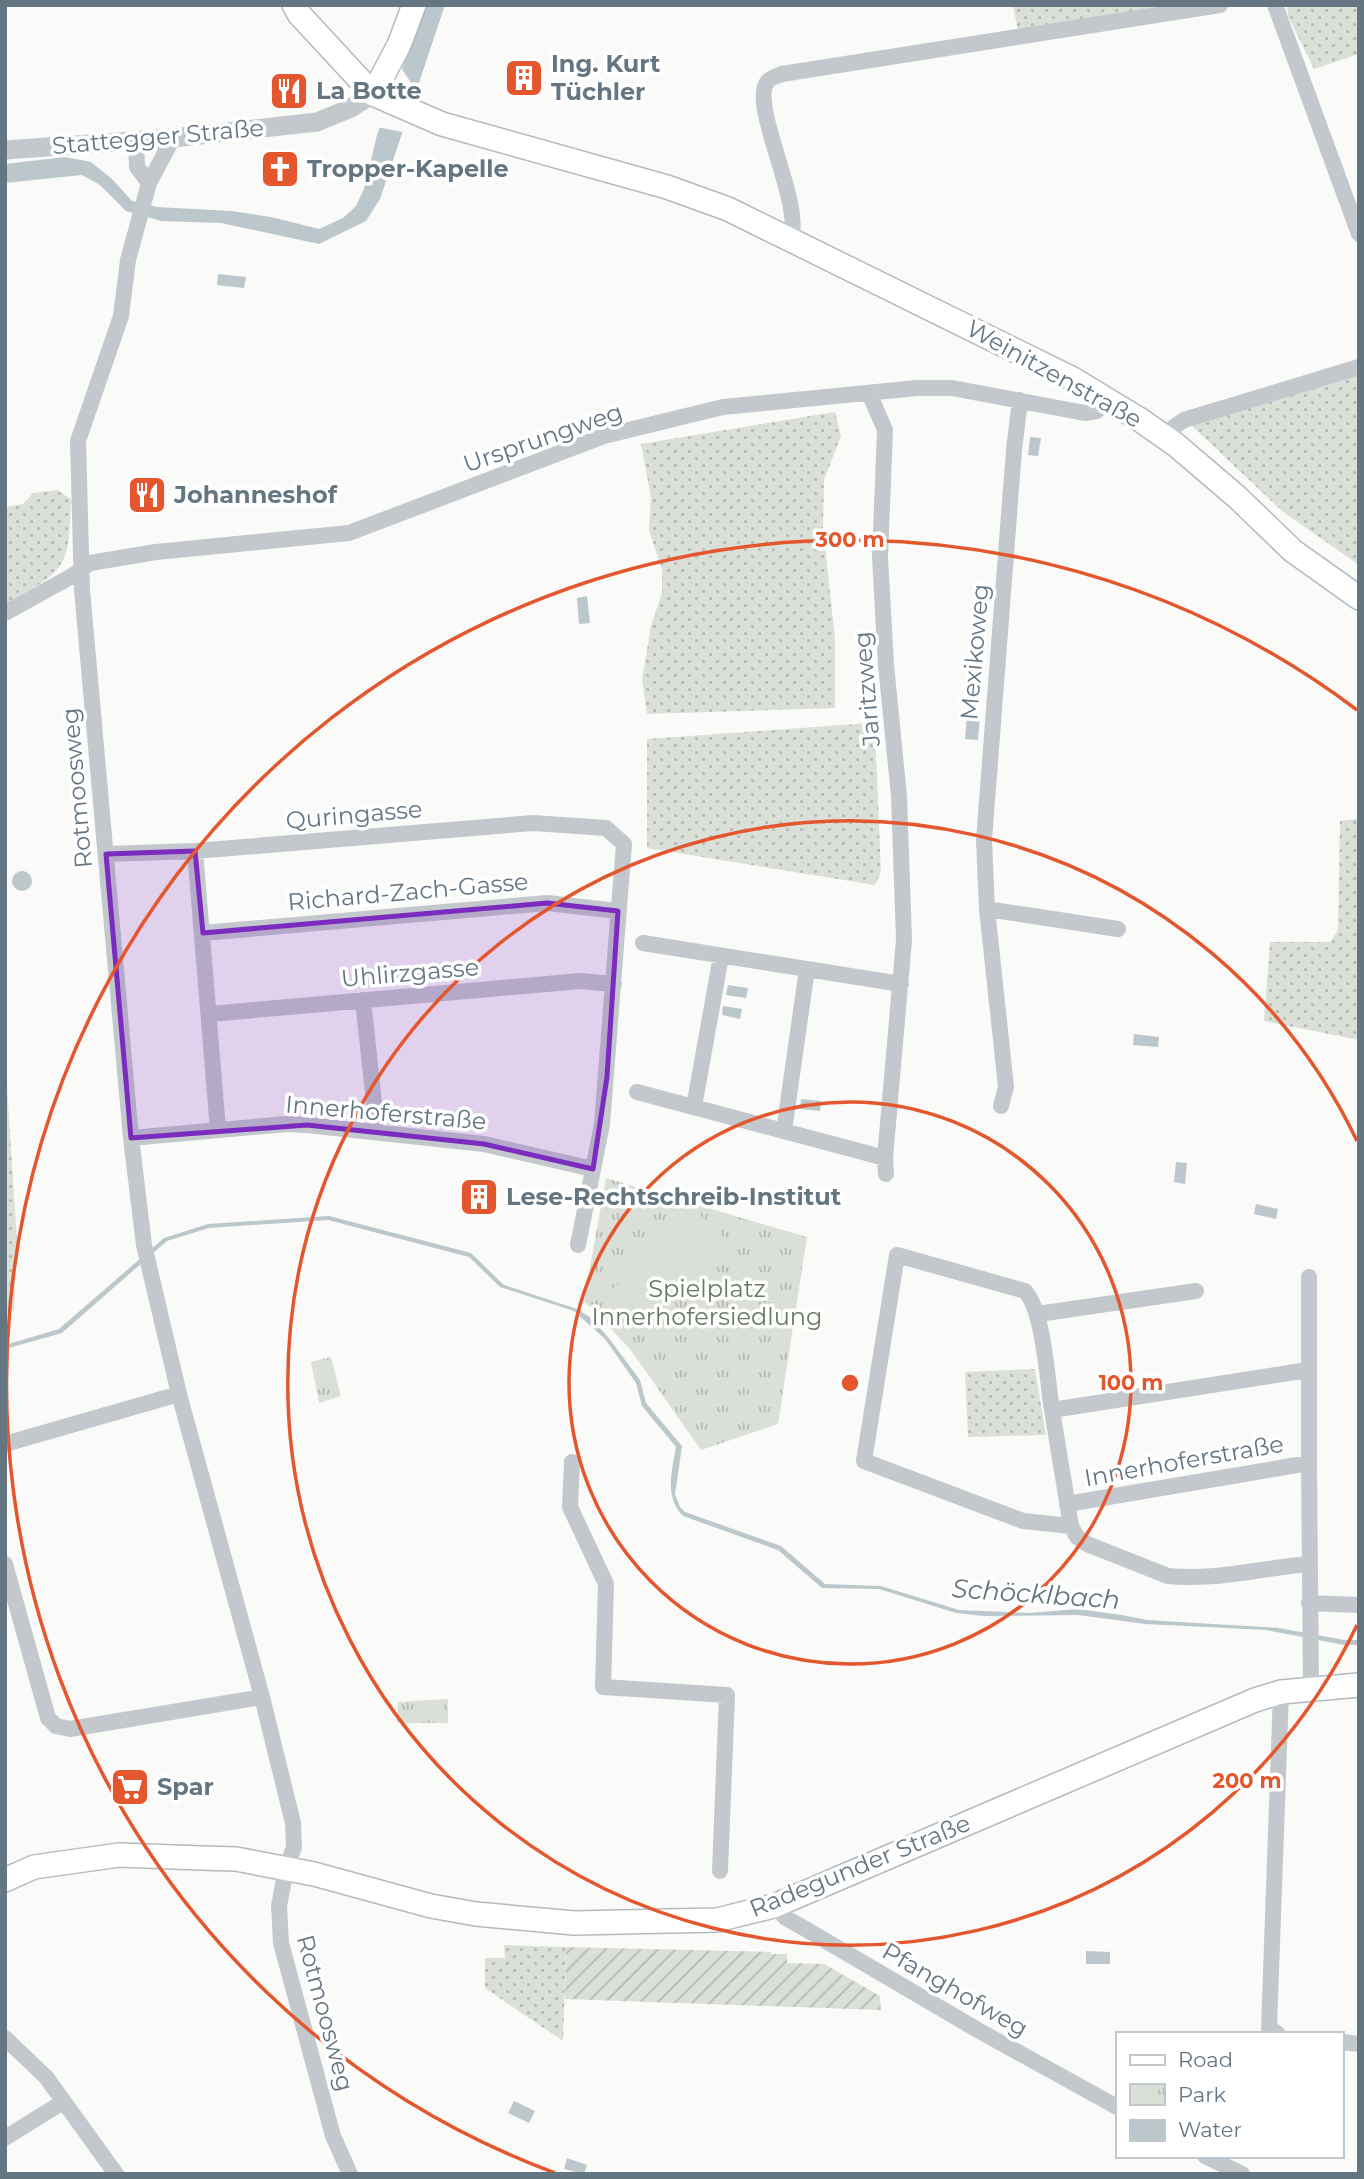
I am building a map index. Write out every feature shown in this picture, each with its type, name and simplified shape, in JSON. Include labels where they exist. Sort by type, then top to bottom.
[{"type":"main road","points":[[294,5],[299,14],[380,97],[414,5]]},
{"type":"main road","name":"Weinitzenstraße","points":[[380,97],[414,113],[472,134],[667,187],[728,209],[1000,341],[1104,398],[1165,437],[1237,497],[1293,551],[1359,598]]},
{"type":"main road","name":"Radegunder Straße","points":[[5,1880],[34,1867],[120,1855],[236,1859],[314,1874],[476,1914],[574,1923],[717,1920],[774,1906],[1255,1700],[1281,1692],[1359,1685]]},
{"type":"street","points":[[791,238],[794,218],[765,108],[767,81],[782,74],[1220,5]]},
{"type":"street","points":[[1275,5],[1359,234]]},
{"type":"street","name":"Stattegger Straße","points":[[5,150],[173,138],[317,122],[380,97]]},
{"type":"street","name":"Rotmoosweg","points":[[173,138],[149,183],[128,260],[121,316],[78,441],[80,569],[131,1138],[144,1245],[179,1394],[293,1823],[294,1847],[286,1869],[279,1906],[281,1943],[333,2136],[350,2174]]},
{"type":"street","points":[[135,140],[137,167],[149,183]]},
{"type":"street","points":[[1165,437],[1184,420],[1359,367]]},
{"type":"street","name":"Ursprungweg","points":[[5,613],[90,563],[156,552],[349,533],[604,436],[723,407],[952,388],[1085,413],[1097,411],[1104,398]]},
{"type":"street","name":"Jaritzweg","points":[[637,1092],[784,1131],[885,1166],[904,940],[900,796],[886,665],[880,557],[885,430],[863,394]]},
{"type":"street","name":"Mexikoweg","points":[[1001,1107],[1006,1087],[987,909],[984,840],[986,789],[1020,400]]},
{"type":"street","name":"Quringasse","points":[[106,854],[195,851],[533,823],[606,828],[624,844],[618,911]]},
{"type":"street","points":[[195,851],[218,1130]]},
{"type":"street","name":"Richard-Zach-Gasse","points":[[203,933],[547,903],[618,911]]},
{"type":"street","points":[[987,909],[1118,929]]},
{"type":"street","points":[[578,1245],[603,1112],[618,911]]},
{"type":"street","points":[[643,943],[901,984]]},
{"type":"street","points":[[694,1107],[721,956]]},
{"type":"street","points":[[784,1131],[807,969]]},
{"type":"street","name":"Uhlirzgasse","points":[[210,1014],[580,981],[614,984]]},
{"type":"street","points":[[363,1000],[376,1121],[374,1132]]},
{"type":"street","name":"Innerhoferstraße","points":[[131,1138],[286,1124],[498,1147],[593,1169]]},
{"type":"street","name":"Innerhoferstraße","points":[[1071,1526],[1023,1521],[864,1461],[897,1255],[1025,1291],[1032,1298],[1038,1314],[1071,1526],[1077,1536],[1087,1544],[1168,1576],[1210,1577],[1309,1564]]},
{"type":"street","name":"Innerhoferstraße","points":[[1309,1277],[1311,1688]]},
{"type":"street","points":[[1038,1314],[1196,1291]]},
{"type":"street","points":[[1052,1410],[1308,1370]]},
{"type":"street","points":[[5,1444],[179,1394]]},
{"type":"street","name":"Radegunder Straße","points":[[572,1462],[570,1507],[606,1584],[603,1687],[727,1695],[720,1871]]},
{"type":"street","name":"Innerhoferstraße","points":[[1067,1504],[1310,1464]]},
{"type":"street","points":[[5,1564],[48,1718],[56,1726],[70,1729],[261,1697]]},
{"type":"street","points":[[1309,1603],[1359,1605]]},
{"type":"street","points":[[1275,2032],[1269,2028],[1281,1692]]},
{"type":"street","name":"Pfanghofweg","points":[[774,1906],[786,1918],[1116,2106]]},
{"type":"street","points":[[5,2038],[46,2077],[116,2174]]},
{"type":"street","points":[[5,2138],[63,2102]]},
{"type":"street","points":[[1209,2158],[1242,2174]]},
{"type":"highlighted area","points":[[195,851],[203,933],[547,903],[618,911],[607,1077],[593,1169],[484,1144],[307,1125],[131,1138],[106,854]]},
{"type":"green space","points":[[1013,5],[1150,5],[1151,8],[1018,31]]},
{"type":"green space","points":[[1359,5],[1359,54],[1314,69],[1288,16],[1287,6]]},
{"type":"green space","points":[[1359,375],[1359,565],[1282,511],[1191,425]]},
{"type":"green space","points":[[835,412],[841,436],[824,480],[823,527],[835,639],[835,708],[647,714],[642,679],[651,626],[662,593],[662,570],[649,530],[651,497],[641,444]]},
{"type":"green space","points":[[57,490],[71,499],[65,555],[52,575],[5,605],[5,507],[23,504],[33,493]]},
{"type":"green space","points":[[871,723],[875,731],[881,872],[875,885],[647,848],[647,739]]},
{"type":"green space","points":[[1359,819],[1359,1040],[1264,1021],[1270,942],[1330,942],[1338,930],[1340,821]]},
{"type":"green space","points":[[5,1056],[17,1241],[14,1310],[5,1316]]},
{"type":"green space","name":"Spielplatz Innerhofersiedlung","points":[[606,1178],[807,1237],[778,1424],[701,1450],[630,1349],[584,1301]]},
{"type":"green space","points":[[689,1205],[727,1240],[650,1325],[612,1290]]},
{"type":"green space","points":[[331,1357],[341,1396],[319,1403],[311,1362]]},
{"type":"green space","points":[[1035,1369],[1046,1435],[968,1437],[965,1372]]},
{"type":"green space","points":[[448,1699],[448,1723],[397,1723],[398,1702]]},
{"type":"green space","points":[[504,1945],[566,1947],[563,2041],[485,1988],[485,1958],[505,1958]]},
{"type":"green space","points":[[566,1947],[787,1954],[787,1963],[824,1964],[880,1996],[881,2010],[565,1999]]},
{"type":"water","points":[[426,5],[445,5],[380,199],[366,221],[319,244],[221,223],[161,221],[126,211],[100,185],[82,175],[5,183],[5,164],[65,157],[91,162],[112,179],[132,201],[157,207],[232,211],[319,229],[343,218],[356,206],[364,189],[377,135]]},
{"type":"water","points":[[218,274],[246,277],[244,288],[217,285]]},
{"type":"water","points":[[1030,437],[1041,438],[1038,456],[1028,455]]},
{"type":"water","points":[[587,596],[590,623],[579,624],[577,598]]},
{"type":"water","points":[[967,715],[980,716],[978,740],[965,739]]},
{"type":"water","points":[[22,871],[29,874],[32,881],[29,888],[22,891],[15,888],[12,881],[15,874]]},
{"type":"water","points":[[728,985],[748,988],[746,998],[726,995]]},
{"type":"water","points":[[723,1006],[742,1009],[740,1019],[722,1015]]},
{"type":"water","points":[[1134,1034],[1159,1037],[1158,1047],[1133,1045]]},
{"type":"water","points":[[801,1099],[821,1101],[820,1111],[800,1109]]},
{"type":"water","points":[[1176,1162],[1187,1163],[1185,1184],[1174,1182]]},
{"type":"water","points":[[1256,1204],[1278,1209],[1276,1219],[1254,1214]]},
{"type":"water","name":"Schöcklbach","points":[[329,1216],[471,1253],[504,1285],[577,1309],[591,1318],[640,1380],[646,1403],[682,1446],[675,1494],[680,1507],[685,1512],[781,1546],[825,1584],[881,1586],[959,1610],[1029,1613],[1078,1609],[1147,1620],[1279,1628],[1344,1640],[1359,1640],[1359,1645],[1344,1645],[1266,1630],[1145,1624],[1078,1615],[984,1616],[956,1613],[879,1589],[822,1588],[778,1550],[683,1516],[673,1501],[671,1492],[676,1447],[642,1406],[636,1383],[605,1339],[574,1311],[500,1287],[469,1257],[328,1220],[209,1228],[167,1241],[62,1333],[5,1349],[5,1345],[59,1329],[164,1238],[208,1224]]},
{"type":"water","points":[[1086,1951],[1110,1952],[1110,1964],[1086,1964]]},
{"type":"water","points":[[514,2101],[535,2111],[529,2123],[508,2113]]},
{"type":"water","points":[[567,2158],[587,2165],[584,2174],[564,2169]]},
{"type":"pier","points":[[400,66],[419,95],[407,133],[377,127]]},
{"type":"place","name":"Ing. Kurt Tüchler","points":[[524,78]]},
{"type":"place","name":"La Botte","points":[[289,91]]},
{"type":"place","name":"Tropper-Kapelle","points":[[280,169]]},
{"type":"place","name":"Johanneshof","points":[[147,495]]},
{"type":"place","name":"Lese-Rechtschreib-Institut","points":[[479,1197]]},
{"type":"place","name":"Spar","points":[[130,1787]]}]
